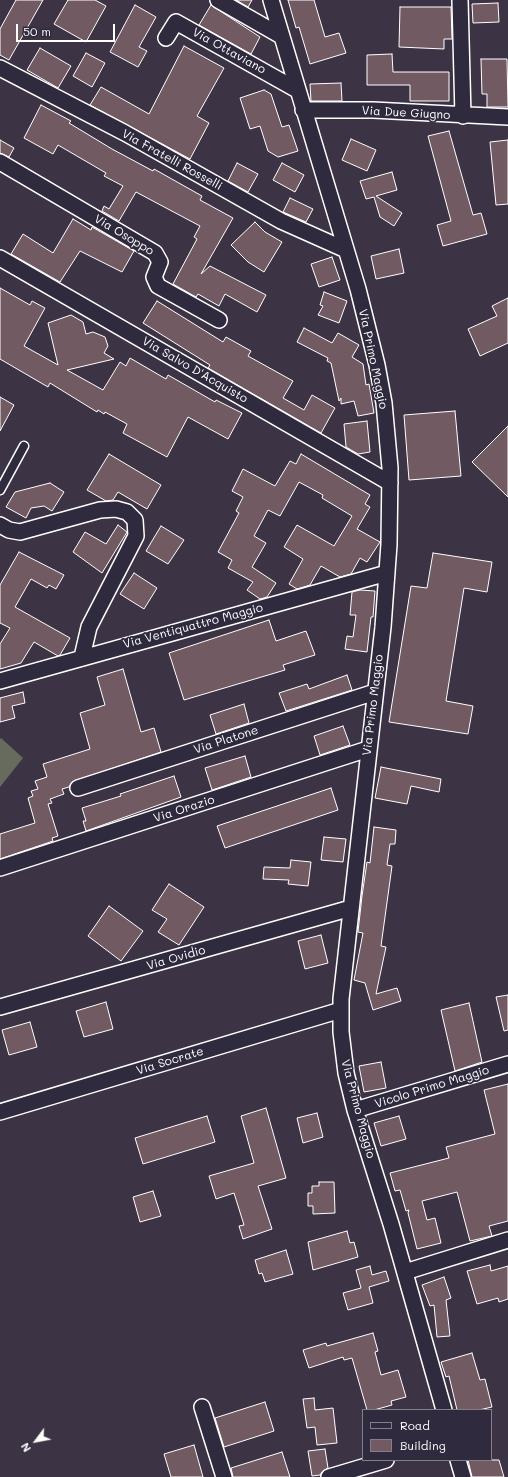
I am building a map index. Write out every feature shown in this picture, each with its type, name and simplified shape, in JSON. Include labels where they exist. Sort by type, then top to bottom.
[{"type":"street","points":[[218,0],[281,36]]},
{"type":"street","name":"Via Primo Maggio","points":[[271,0],[358,289],[381,384],[387,425],[390,483],[390,529],[387,572],[340,1010],[344,1063],[355,1110],[405,1272],[444,1409]]},
{"type":"street","points":[[460,0],[464,116]]},
{"type":"street","name":"Via Ottaviano","points":[[166,38],[176,22],[297,90]]},
{"type":"street","name":"Via Fratelli Rosselli","points":[[0,68],[125,133],[285,223],[346,250]]},
{"type":"street","name":"Via Due Giugno","points":[[303,110],[373,110],[464,116],[508,117]]},
{"type":"street","name":"Via Osoppo","points":[[0,162],[155,253],[160,262],[154,277],[158,286],[219,320]]},
{"type":"street","name":"Via Salvo D'Acquisto","points":[[0,258],[390,483]]},
{"type":"street","points":[[0,526],[9,530],[20,532],[100,510],[116,509],[127,512],[135,520],[137,528],[134,539],[89,627],[82,657]]},
{"type":"street","name":"Via Ventiquattro Maggio","points":[[0,681],[387,572]]},
{"type":"street","name":"Via Platone","points":[[78,788],[375,692]]},
{"type":"street","name":"Via Orazio","points":[[0,868],[368,749]]},
{"type":"street","name":"Via Ovidio","points":[[0,1007],[351,908]]},
{"type":"street","name":"Via Socrate","points":[[0,1112],[340,1010]]},
{"type":"street","name":"Vicolo Primo Maggio","points":[[355,1110],[508,1064]]},
{"type":"street","points":[[405,1272],[508,1240]]},
{"type":"street","points":[[202,1408],[224,1477]]},
{"type":"street","points":[[329,1477],[383,1461]]},
{"type":"street","points":[[458,1461],[463,1477]]},
{"type":"lane","points":[[0,490],[24,446]]},
{"type":"green space","points":[[1,738],[23,758],[0,787],[0,739]]},
{"type":"building","points":[[16,0],[43,0],[9,60],[0,55],[0,29]]},
{"type":"building","points":[[68,0],[95,0],[106,6],[86,42],[54,24]]},
{"type":"building","points":[[236,0],[252,0],[248,7]]},
{"type":"building","points":[[288,0],[314,0],[325,37],[339,33],[346,53],[310,64],[299,27],[296,28]]},
{"type":"building","points":[[498,3],[499,22],[473,23],[472,4]]},
{"type":"building","points":[[135,5],[156,17],[139,47],[147,51],[138,67],[110,52]]},
{"type":"building","points":[[211,5],[260,37],[251,54],[199,25]]},
{"type":"building","points":[[400,7],[451,7],[452,39],[444,39],[444,49],[399,47]]},
{"type":"building","points":[[184,46],[224,68],[197,116],[209,123],[190,159],[90,105],[101,87],[149,114]]},
{"type":"building","points":[[40,48],[71,66],[58,88],[27,70]]},
{"type":"building","points":[[86,53],[105,63],[92,87],[73,76]]},
{"type":"building","points":[[392,54],[393,72],[449,72],[449,101],[410,101],[410,85],[367,85],[367,55]]},
{"type":"building","points":[[481,59],[507,59],[508,107],[487,107],[487,94],[482,94]]},
{"type":"building","points":[[341,83],[342,101],[311,101],[310,84]]},
{"type":"building","points":[[264,90],[271,94],[282,127],[289,125],[298,151],[278,157],[268,151],[260,126],[250,129],[240,98]]},
{"type":"building","points":[[41,105],[71,121],[69,123],[112,149],[153,171],[154,169],[202,196],[200,200],[233,218],[201,274],[210,266],[266,295],[257,312],[225,294],[219,306],[198,294],[196,297],[173,284],[197,239],[194,237],[200,226],[136,192],[119,221],[102,211],[104,206],[109,209],[123,186],[104,176],[106,173],[58,145],[53,154],[24,138]]},
{"type":"building","points":[[449,131],[473,215],[481,213],[487,234],[443,246],[437,225],[451,221],[428,136]]},
{"type":"building","points":[[351,139],[376,150],[367,171],[342,160]]},
{"type":"building","points":[[0,140],[14,148],[9,157],[0,153]]},
{"type":"building","points":[[508,140],[508,204],[496,205],[490,142]]},
{"type":"building","points":[[237,163],[258,174],[248,192],[228,181]]},
{"type":"building","points":[[282,163],[304,175],[295,192],[273,180]]},
{"type":"building","points":[[392,172],[397,190],[376,196],[402,213],[394,226],[380,217],[374,197],[366,199],[360,181]]},
{"type":"building","points":[[290,198],[313,209],[306,222],[283,212]]},
{"type":"building","points":[[73,219],[91,230],[92,227],[134,251],[122,272],[80,251],[60,282],[11,254],[23,234],[53,253]]},
{"type":"building","points":[[255,222],[265,232],[282,242],[264,272],[248,262],[231,245]]},
{"type":"building","points":[[399,249],[404,273],[376,279],[371,256]]},
{"type":"building","points":[[332,257],[340,280],[319,287],[311,264]]},
{"type":"building","points":[[0,288],[30,305],[32,301],[45,308],[24,346],[58,365],[48,323],[71,315],[83,322],[86,334],[93,332],[105,337],[108,346],[104,353],[114,359],[67,370],[103,390],[120,362],[126,366],[130,358],[166,379],[168,375],[215,402],[216,400],[242,413],[228,439],[188,417],[167,457],[123,433],[127,424],[105,412],[104,414],[98,410],[97,412],[50,383],[48,387],[0,359]]},
{"type":"building","points":[[324,292],[347,301],[339,323],[318,315],[323,306],[320,305]]},
{"type":"building","points":[[508,298],[508,343],[480,356],[468,329],[497,316],[492,306]]},
{"type":"building","points":[[157,301],[223,342],[226,337],[251,351],[248,356],[293,381],[283,398],[304,410],[312,395],[335,408],[321,433],[208,368],[210,365],[143,323]]},
{"type":"building","points":[[304,328],[332,343],[338,333],[359,345],[352,357],[363,364],[366,385],[369,384],[374,413],[358,416],[354,401],[341,404],[341,398],[339,401],[331,363],[327,361],[328,358],[297,342]]},
{"type":"building","points":[[0,397],[14,405],[0,431]]},
{"type":"building","points":[[455,411],[461,476],[409,480],[404,415]]},
{"type":"building","points":[[367,421],[370,452],[358,454],[346,447],[344,424]]},
{"type":"building","points":[[508,426],[508,497],[472,462]]},
{"type":"building","points":[[109,454],[161,485],[147,509],[118,492],[113,500],[106,501],[87,490]]},
{"type":"building","points":[[301,454],[370,495],[365,504],[370,507],[357,529],[380,542],[367,562],[360,558],[351,574],[340,577],[321,566],[310,585],[297,589],[289,584],[303,559],[284,547],[297,525],[334,546],[352,516],[322,498],[323,495],[299,482],[280,516],[268,510],[254,536],[266,543],[252,567],[276,583],[267,597],[260,599],[247,590],[253,582],[228,568],[232,560],[218,552],[239,513],[236,511],[243,497],[232,491],[243,469],[275,486],[290,461],[296,464]]},
{"type":"building","points":[[50,483],[64,492],[52,511],[44,506],[31,508],[26,518],[6,507],[15,492]]},
{"type":"building","points":[[118,525],[127,532],[102,573],[73,552],[85,532],[106,544]]},
{"type":"building","points":[[161,526],[184,540],[168,564],[146,551]]},
{"type":"building","points":[[19,552],[64,575],[56,589],[49,585],[47,588],[31,579],[15,607],[70,638],[58,656],[34,642],[21,663],[0,669],[0,644],[10,628],[0,623],[0,585]]},
{"type":"building","points":[[433,553],[492,562],[487,592],[464,588],[446,701],[473,706],[468,734],[389,722],[411,586],[427,588]]},
{"type":"building","points":[[134,573],[157,588],[144,609],[120,594]]},
{"type":"building","points":[[360,590],[375,591],[373,617],[371,617],[367,652],[345,649],[347,636],[353,637],[356,615],[350,615],[352,592]]},
{"type":"building","points":[[269,620],[276,641],[306,631],[315,655],[283,665],[285,670],[184,700],[169,653]]},
{"type":"building","points":[[123,669],[141,732],[154,728],[161,752],[72,782],[69,787],[62,789],[64,794],[50,799],[52,803],[48,804],[58,836],[52,838],[53,841],[0,859],[0,834],[35,823],[28,798],[33,796],[31,791],[38,789],[35,781],[47,777],[43,764],[90,749],[80,713],[105,705],[97,677]]},
{"type":"building","points":[[347,675],[352,690],[286,711],[279,693],[307,684],[309,689]]},
{"type":"building","points":[[23,692],[25,703],[12,706],[15,718],[0,722],[0,698]]},
{"type":"building","points":[[244,704],[249,723],[216,734],[210,715]]},
{"type":"building","points":[[343,726],[350,745],[320,755],[314,736]]},
{"type":"building","points":[[245,756],[251,777],[212,790],[205,768]]},
{"type":"building","points":[[381,767],[441,779],[439,792],[411,786],[407,804],[375,798]]},
{"type":"building","points":[[174,776],[181,797],[86,831],[83,821],[86,821],[82,808],[121,796],[120,794]]},
{"type":"building","points":[[331,788],[338,810],[225,848],[217,826]]},
{"type":"building","points":[[374,827],[396,830],[395,844],[390,844],[387,865],[392,866],[381,946],[386,947],[376,994],[397,988],[401,1001],[373,1010],[365,983],[354,980],[363,933],[358,932],[362,896],[367,862],[370,863]]},
{"type":"building","points":[[324,837],[346,839],[343,862],[321,860]]},
{"type":"building","points":[[291,860],[311,862],[308,886],[288,884],[289,880],[263,879],[264,867],[290,868]]},
{"type":"building","points":[[169,884],[204,907],[179,945],[158,932],[167,919],[152,910]]},
{"type":"building","points":[[109,906],[143,931],[121,961],[88,936]]},
{"type":"building","points":[[321,935],[328,963],[305,969],[298,941]]},
{"type":"building","points":[[508,995],[508,1030],[504,1031],[496,997]]},
{"type":"building","points":[[106,1002],[113,1029],[84,1037],[76,1011]]},
{"type":"building","points":[[469,1003],[482,1062],[455,1071],[441,1010]]},
{"type":"building","points":[[30,1022],[37,1047],[9,1055],[2,1030]]},
{"type":"building","points":[[381,1062],[386,1088],[364,1092],[359,1066]]},
{"type":"building","points":[[508,1084],[508,1221],[489,1226],[492,1236],[470,1241],[457,1192],[422,1201],[427,1220],[435,1218],[441,1243],[417,1249],[408,1213],[409,1210],[406,1211],[400,1190],[395,1191],[390,1173],[449,1158],[446,1147],[495,1134],[484,1090]]},
{"type":"building","points":[[266,1108],[286,1178],[258,1186],[272,1229],[243,1239],[239,1226],[244,1225],[234,1193],[216,1199],[209,1176],[254,1163],[241,1116]]},
{"type":"building","points":[[317,1113],[323,1137],[303,1143],[297,1118]]},
{"type":"building","points":[[207,1116],[215,1142],[143,1164],[135,1138]]},
{"type":"building","points":[[399,1116],[406,1139],[381,1146],[374,1123]]},
{"type":"building","points":[[319,1182],[334,1182],[335,1213],[313,1214],[313,1206],[308,1206],[308,1193],[312,1193],[312,1186],[319,1186]]},
{"type":"building","points":[[153,1191],[161,1216],[140,1222],[133,1197]]},
{"type":"building","points":[[347,1231],[350,1243],[354,1242],[358,1257],[313,1270],[308,1242]]},
{"type":"building","points":[[286,1250],[293,1274],[265,1282],[262,1273],[259,1274],[255,1260]]},
{"type":"building","points":[[490,1265],[491,1271],[508,1266],[508,1299],[499,1302],[498,1298],[477,1304],[467,1271]]},
{"type":"building","points":[[370,1266],[372,1275],[386,1271],[389,1281],[369,1287],[373,1303],[348,1310],[343,1293],[361,1288],[356,1270]]},
{"type":"building","points":[[444,1277],[451,1298],[446,1300],[450,1336],[437,1337],[434,1305],[430,1306],[422,1285]]},
{"type":"building","points":[[373,1333],[378,1351],[375,1352],[381,1375],[398,1370],[406,1397],[391,1401],[392,1405],[378,1409],[367,1409],[352,1358],[344,1360],[343,1357],[309,1368],[303,1350],[326,1343],[327,1346]]},
{"type":"building","points":[[472,1353],[480,1380],[485,1379],[492,1407],[483,1409],[457,1409],[449,1376],[446,1377],[441,1362]]},
{"type":"building","points":[[314,1398],[315,1410],[333,1408],[337,1443],[317,1445],[315,1427],[307,1428],[303,1399]]},
{"type":"building","points":[[265,1402],[274,1431],[224,1447],[215,1418]]},
{"type":"building","points":[[194,1445],[203,1477],[171,1477],[164,1454]]},
{"type":"building","points":[[325,1449],[328,1468],[320,1475],[312,1476],[308,1451]]},
{"type":"building","points":[[282,1452],[290,1477],[233,1477],[231,1468]]},
{"type":"building","points":[[499,1460],[504,1477],[472,1477],[468,1461]]}]
